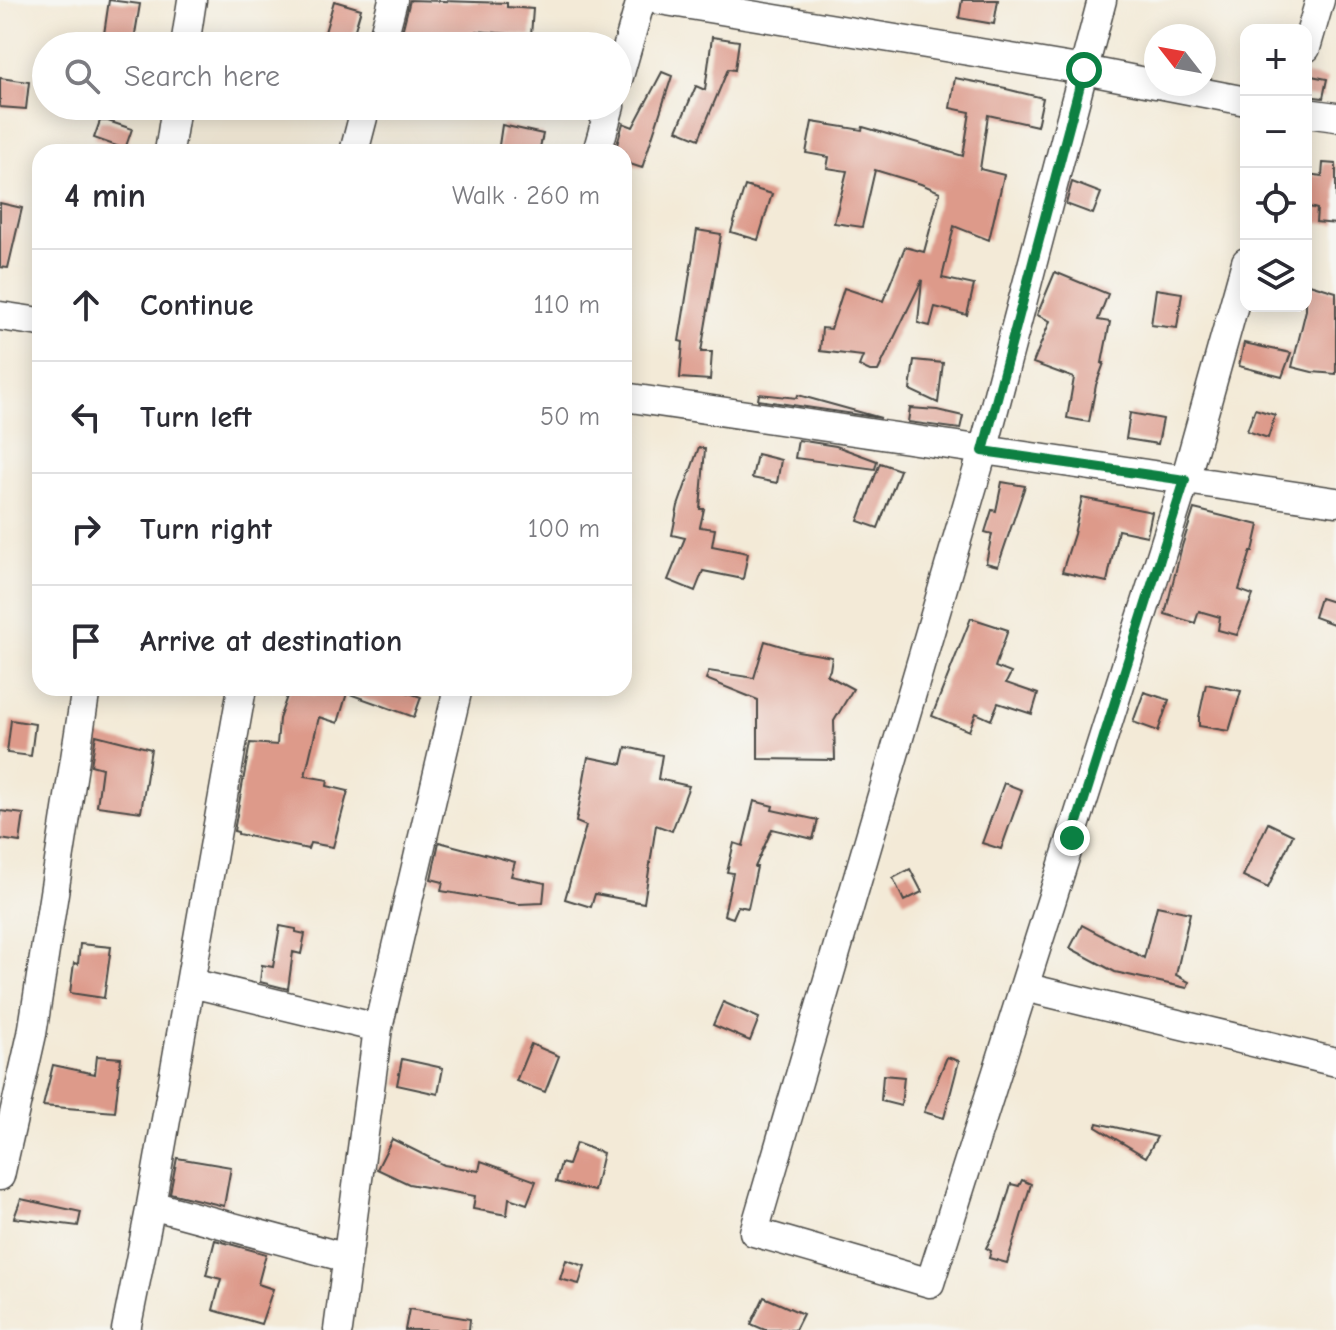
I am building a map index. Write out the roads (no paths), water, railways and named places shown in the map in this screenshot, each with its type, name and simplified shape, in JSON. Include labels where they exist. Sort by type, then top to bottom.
[{"type":"street","points":[[187,32],[192,0]]},
{"type":"street","points":[[385,32],[393,0]]},
{"type":"street","points":[[632,32],[641,0]]},
{"type":"street","points":[[660,0],[1144,82]]},
{"type":"street","points":[[1102,0],[983,451],[754,1232],[930,1283],[1185,480],[1240,283]]},
{"type":"street","points":[[1312,27],[1320,0]]},
{"type":"street","points":[[1216,95],[1240,100]]},
{"type":"street","points":[[1312,114],[1336,117]]},
{"type":"street","points":[[170,144],[174,120]]},
{"type":"street","points":[[356,144],[362,120]]},
{"type":"street","points":[[599,144],[606,120]]},
{"type":"street","points":[[0,316],[32,321]]},
{"type":"street","points":[[632,398],[1336,502]]},
{"type":"street","points":[[1,1169],[32,1034],[85,696]]},
{"type":"street","points":[[126,1330],[241,696]]},
{"type":"street","points":[[338,1330],[378,1028],[456,696]]},
{"type":"street","points":[[191,983],[378,1028]]},
{"type":"street","points":[[1024,987],[1336,1062]]},
{"type":"street","points":[[151,1205],[347,1258]]}]
